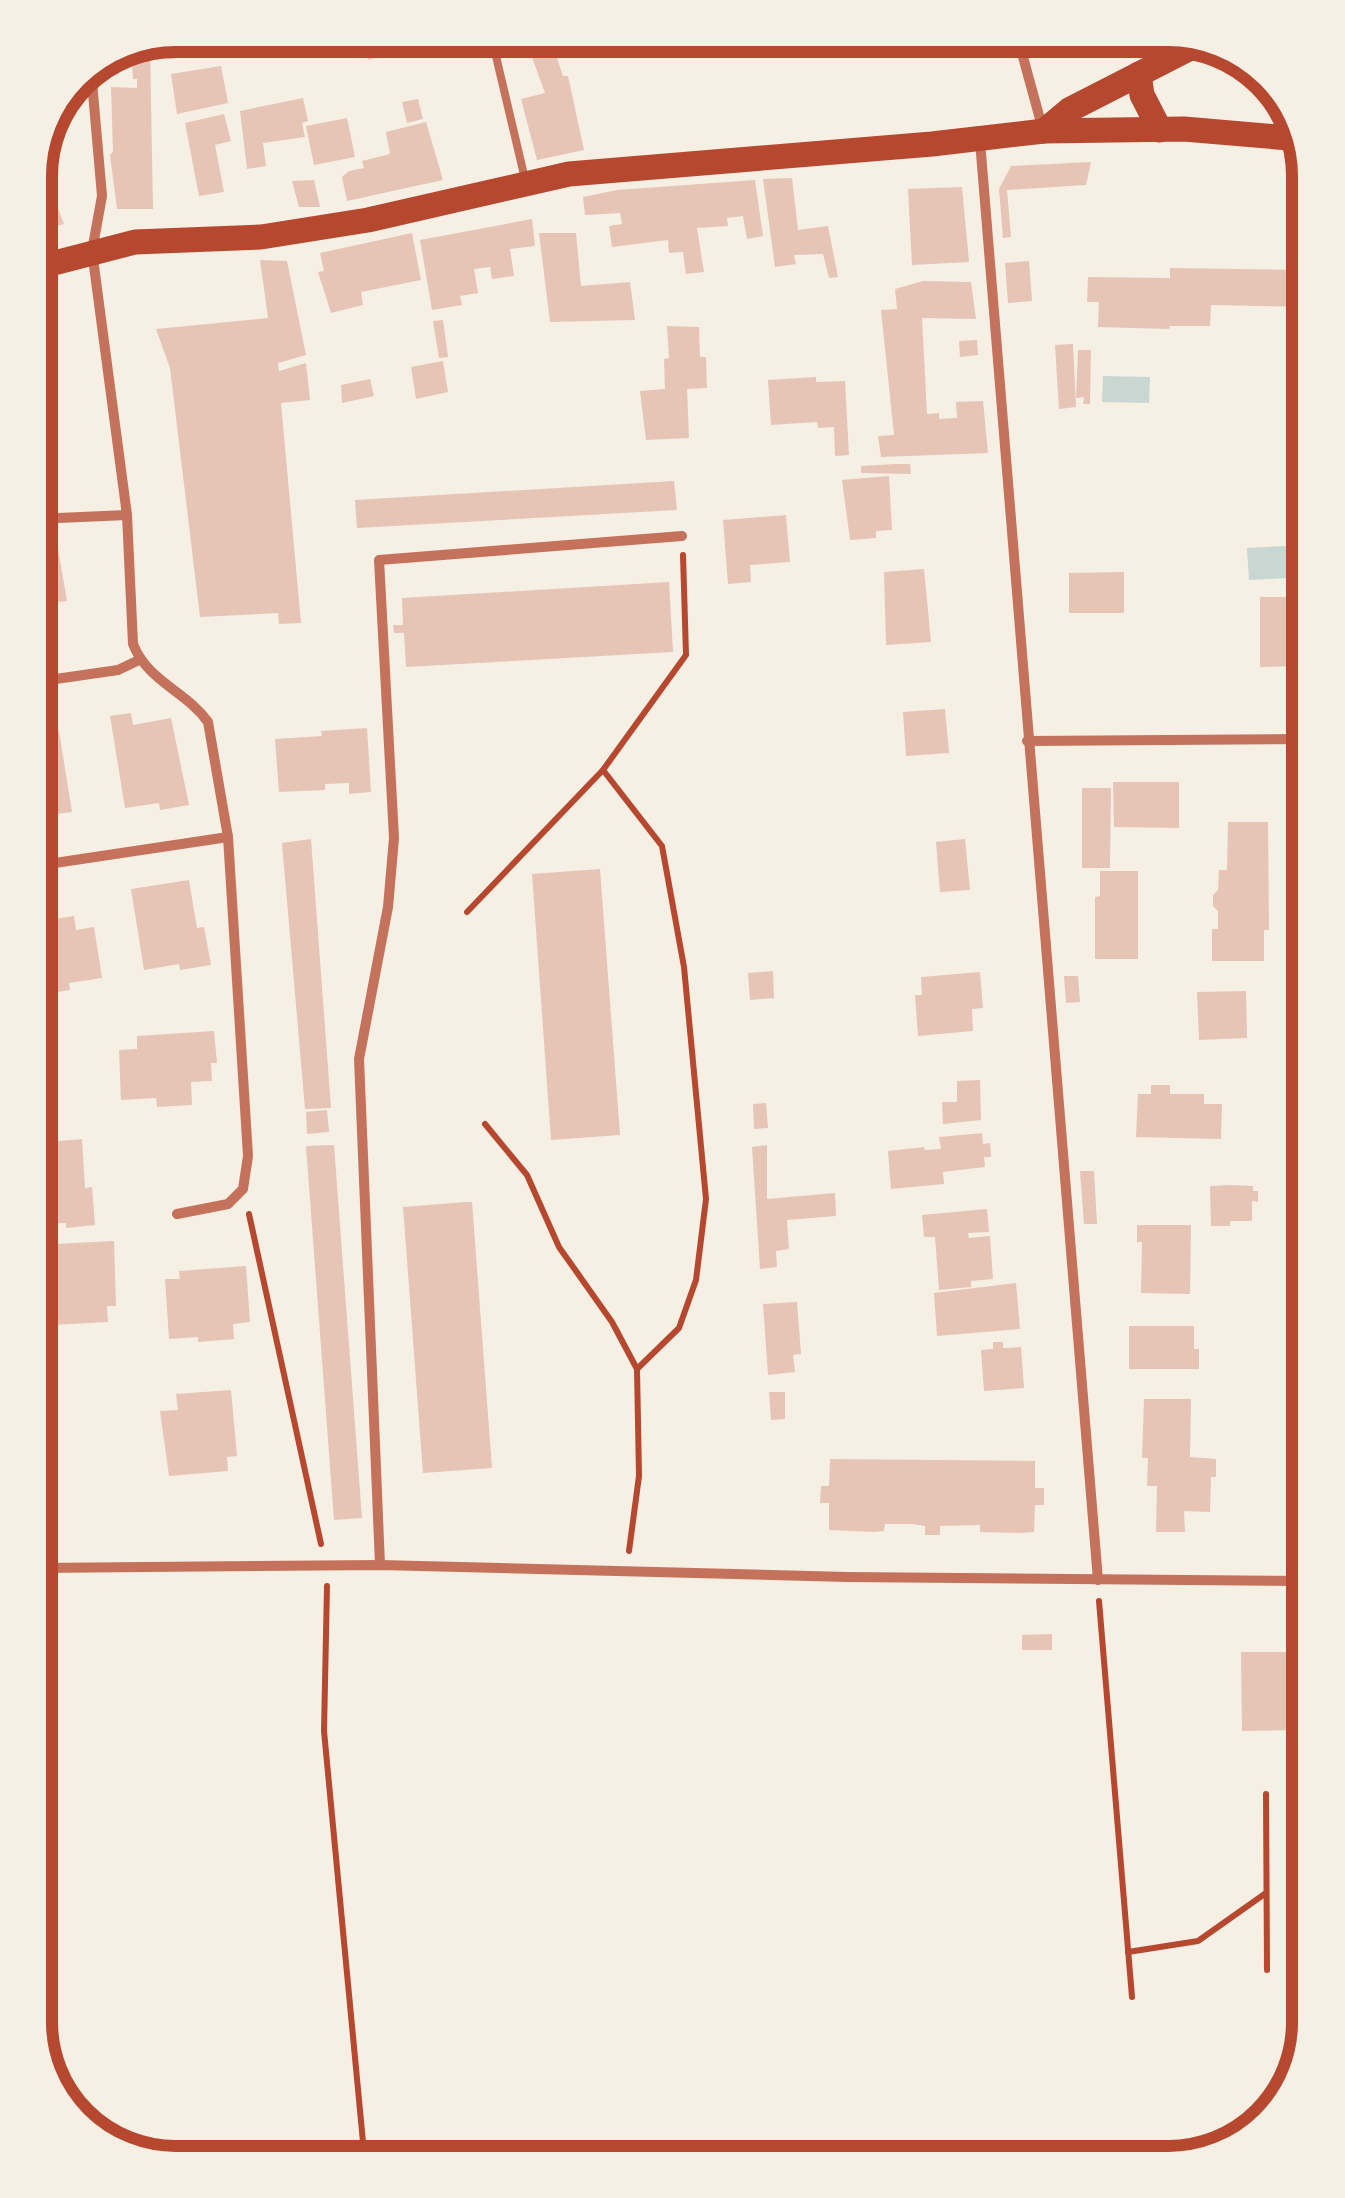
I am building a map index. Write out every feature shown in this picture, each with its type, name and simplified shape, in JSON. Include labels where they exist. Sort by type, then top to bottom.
[{"type":"main road","points":[[1044,131],[1069,110],[1180,53]]},
{"type":"main road","points":[[1139,74],[1142,95],[1160,130]]},
{"type":"main road","points":[[53,263],[136,242],[261,237],[368,220],[568,174],[980,140],[1044,131],[1184,129],[1286,138]]},
{"type":"street","points":[[1022,53],[1044,131]]},
{"type":"street","points":[[92,87],[102,196],[92,251],[127,515],[134,644],[151,674],[200,711],[208,722],[228,836],[248,1156],[244,1190],[228,1204],[178,1214]]},
{"type":"street","points":[[980,140],[1098,1580]]},
{"type":"street","points":[[53,517],[127,515]]},
{"type":"street","points":[[380,1565],[358,1058],[388,908],[394,838],[379,560],[682,536]]},
{"type":"street","points":[[53,679],[118,670],[140,660]]},
{"type":"street","points":[[1027,741],[1292,739]]},
{"type":"street","points":[[53,863],[228,836]]},
{"type":"street","points":[[52,1568],[380,1565],[1292,1581]]},
{"type":"lane","points":[[496,52],[526,184]]},
{"type":"path","points":[[467,912],[603,770],[686,655],[682,536]]},
{"type":"path","points":[[603,770],[662,846],[684,967],[706,1199],[696,1280],[679,1328],[637,1369]]},
{"type":"path","points":[[485,1124],[526,1175],[559,1247],[612,1322],[637,1369],[640,1476],[626,1572]]},
{"type":"path","points":[[244,1190],[326,1566],[324,1731],[362,2145]]},
{"type":"path","points":[[1098,1580],[1132,1997]]},
{"type":"path","points":[[1266,1794],[1267,1970]]},
{"type":"path","points":[[1128,1952],[1198,1941],[1266,1892]]},
{"type":"shaded area","points":[[1103,376],[1150,377],[1149,403],[1102,402]]},
{"type":"shaded area","points":[[1292,546],[1292,578],[1249,580],[1247,548]]},
{"type":"building","points":[[195,52],[195,55],[169,59],[167,53]]},
{"type":"building","points":[[366,52],[393,52],[368,60]]},
{"type":"building","points":[[530,52],[555,52],[563,76],[568,76],[584,150],[537,160],[521,99],[545,93]]},
{"type":"building","points":[[150,56],[153,209],[117,209],[110,155],[111,87],[137,88],[137,79],[133,79],[132,61]]},
{"type":"building","points":[[221,66],[228,103],[177,114],[171,74]]},
{"type":"building","points":[[303,98],[308,121],[302,123],[305,137],[263,143],[266,166],[247,169],[240,111]]},
{"type":"building","points":[[418,99],[423,119],[407,123],[402,102]]},
{"type":"building","points":[[224,114],[231,141],[215,145],[224,192],[199,196],[185,123]]},
{"type":"building","points":[[347,118],[355,157],[314,165],[306,126]]},
{"type":"building","points":[[426,122],[443,180],[347,201],[342,177],[364,168],[362,161],[390,154],[386,132]]},
{"type":"building","points":[[1091,162],[1086,185],[1007,190],[1011,237],[1003,238],[999,189],[1011,166]]},
{"type":"building","points":[[792,178],[798,230],[828,226],[838,277],[829,278],[823,254],[794,255],[796,264],[775,267],[763,179]]},
{"type":"building","points":[[314,180],[320,207],[299,207],[292,181]]},
{"type":"building","points":[[755,180],[763,236],[747,239],[743,216],[727,218],[728,226],[697,228],[704,272],[686,274],[683,252],[669,253],[668,240],[612,247],[609,226],[622,224],[620,213],[585,215],[583,197],[617,190]]},
{"type":"building","points":[[962,187],[969,262],[912,265],[908,189]]},
{"type":"building","points":[[53,196],[64,224],[53,227]]},
{"type":"building","points":[[532,219],[535,246],[510,249],[514,276],[492,279],[490,267],[474,269],[478,293],[460,296],[462,305],[432,310],[420,240]]},
{"type":"building","points":[[412,233],[421,280],[361,292],[363,305],[331,313],[318,272],[324,271],[320,253]]},
{"type":"building","points":[[539,233],[576,233],[581,286],[630,282],[635,320],[550,322]]},
{"type":"building","points":[[260,260],[287,261],[306,355],[278,363],[279,371],[306,363],[310,400],[281,403],[301,623],[279,624],[278,613],[200,617],[170,368],[156,329],[268,318]]},
{"type":"building","points":[[1029,261],[1032,301],[1008,303],[1005,263]]},
{"type":"building","points":[[1170,268],[1292,270],[1292,307],[1211,305],[1210,326],[1098,327],[1099,302],[1087,302],[1088,277],[1170,278]]},
{"type":"building","points":[[923,281],[971,282],[976,319],[922,318],[927,414],[939,413],[939,419],[957,418],[956,402],[983,401],[988,453],[881,457],[878,436],[894,435],[881,310],[897,309],[895,289]]},
{"type":"building","points":[[443,320],[448,357],[439,358],[433,321]]},
{"type":"building","points":[[667,326],[699,327],[700,357],[706,357],[707,388],[687,389],[689,438],[646,440],[640,391],[665,389],[664,359],[669,358]]},
{"type":"building","points":[[977,340],[978,355],[960,357],[959,341]]},
{"type":"building","points":[[1073,344],[1076,407],[1059,409],[1055,345]]},
{"type":"building","points":[[1078,350],[1091,350],[1090,404],[1083,404],[1084,397],[1076,398]]},
{"type":"building","points":[[443,361],[448,392],[416,399],[411,367]]},
{"type":"building","points":[[816,377],[816,382],[845,381],[849,455],[835,456],[834,427],[818,428],[817,422],[771,425],[768,380]]},
{"type":"building","points":[[370,379],[374,396],[342,403],[341,385]]},
{"type":"building","points":[[910,464],[911,474],[861,473],[861,466]]},
{"type":"building","points":[[889,476],[892,530],[876,531],[876,538],[850,540],[842,480]]},
{"type":"building","points":[[674,481],[677,510],[357,528],[355,500]]},
{"type":"building","points":[[786,515],[790,562],[750,565],[751,582],[728,584],[723,520]]},
{"type":"building","points":[[57,543],[67,601],[53,603],[53,544]]},
{"type":"building","points":[[924,569],[931,642],[886,645],[884,572]]},
{"type":"building","points":[[1124,572],[1124,613],[1069,613],[1069,573]]},
{"type":"building","points":[[669,582],[673,652],[406,667],[404,633],[394,633],[393,625],[403,625],[402,598]]},
{"type":"building","points":[[1260,597],[1292,597],[1292,666],[1260,667]]},
{"type":"building","points":[[945,709],[949,753],[906,756],[903,712]]},
{"type":"building","points":[[131,713],[133,725],[171,718],[189,805],[160,810],[159,803],[125,808],[110,716]]},
{"type":"building","points":[[367,728],[371,792],[349,794],[349,783],[325,784],[325,790],[279,792],[275,739]]},
{"type":"building","points":[[59,731],[72,812],[53,815],[53,732]]},
{"type":"building","points":[[1113,782],[1179,782],[1179,828],[1114,827]]},
{"type":"building","points":[[1082,788],[1111,788],[1110,868],[1082,868]]},
{"type":"building","points":[[1228,822],[1268,822],[1269,930],[1264,930],[1264,961],[1212,961],[1212,929],[1218,929],[1213,895],[1218,890],[1219,870],[1227,870]]},
{"type":"building","points":[[311,839],[331,1108],[305,1109],[282,843]]},
{"type":"building","points":[[965,839],[970,890],[940,892],[936,842]]},
{"type":"building","points":[[600,869],[620,1135],[551,1140],[532,874]]},
{"type":"building","points":[[1100,871],[1138,871],[1138,959],[1095,959],[1095,897],[1100,896]]},
{"type":"building","points":[[189,880],[197,928],[204,927],[211,965],[180,970],[179,964],[144,970],[131,889]]},
{"type":"building","points":[[74,916],[76,930],[94,927],[102,978],[69,983],[70,990],[53,993],[53,919]]},
{"type":"building","points":[[773,971],[774,998],[750,1000],[748,973]]},
{"type":"building","points":[[980,972],[983,1008],[972,1009],[973,1031],[918,1036],[915,995],[922,995],[921,977]]},
{"type":"building","points":[[1064,976],[1078,976],[1080,1002],[1066,1003]]},
{"type":"building","points":[[1246,991],[1247,1038],[1199,1040],[1197,992]]},
{"type":"building","points":[[214,1031],[217,1063],[211,1063],[212,1081],[191,1082],[192,1105],[157,1107],[156,1098],[121,1100],[119,1050],[137,1049],[137,1036]]},
{"type":"building","points":[[980,1080],[981,1120],[943,1124],[942,1102],[957,1102],[957,1081]]},
{"type":"building","points":[[1151,1085],[1170,1085],[1170,1094],[1204,1094],[1204,1104],[1222,1104],[1221,1139],[1136,1137],[1138,1094],[1151,1094]]},
{"type":"building","points":[[766,1103],[768,1128],[754,1129],[753,1104]]},
{"type":"building","points":[[327,1110],[329,1132],[307,1134],[306,1112]]},
{"type":"building","points":[[982,1133],[983,1144],[990,1143],[991,1157],[984,1157],[985,1167],[943,1172],[944,1184],[891,1189],[888,1151],[941,1149],[939,1137]]},
{"type":"building","points":[[82,1139],[85,1188],[92,1187],[95,1225],[66,1228],[66,1223],[52,1223],[52,1142]]},
{"type":"building","points":[[334,1145],[362,1518],[334,1520],[306,1146]]},
{"type":"building","points":[[767,1145],[767,1199],[835,1193],[836,1216],[787,1220],[789,1249],[776,1251],[777,1267],[760,1269],[752,1147]]},
{"type":"building","points":[[1080,1171],[1094,1171],[1097,1224],[1084,1224]]},
{"type":"building","points":[[1210,1186],[1253,1186],[1253,1191],[1258,1191],[1258,1202],[1252,1201],[1252,1221],[1211,1226]]},
{"type":"building","points":[[472,1202],[492,1468],[423,1473],[403,1207]]},
{"type":"building","points":[[987,1209],[989,1232],[968,1233],[969,1238],[990,1236],[993,1279],[971,1281],[971,1287],[939,1290],[935,1237],[924,1237],[922,1215]]},
{"type":"building","points":[[1137,1225],[1191,1225],[1190,1294],[1141,1293],[1142,1242],[1137,1242]]},
{"type":"building","points":[[114,1241],[116,1306],[107,1306],[108,1322],[52,1325],[56,1244]]},
{"type":"building","points":[[246,1266],[250,1322],[233,1324],[234,1339],[169,1339],[165,1279],[180,1279],[179,1271]]},
{"type":"building","points":[[1016,1283],[1020,1329],[937,1336],[934,1293]]},
{"type":"building","points":[[797,1302],[801,1354],[793,1355],[795,1372],[768,1375],[763,1304]]},
{"type":"building","points":[[1129,1326],[1194,1326],[1199,1369],[1129,1369]]},
{"type":"building","points":[[993,1342],[1003,1342],[1003,1348],[1021,1347],[1024,1388],[984,1391],[981,1350],[993,1349]]},
{"type":"building","points":[[231,1390],[237,1456],[227,1457],[228,1471],[169,1476],[160,1411],[178,1410],[176,1394]]},
{"type":"building","points":[[769,1392],[785,1392],[785,1419],[771,1420]]},
{"type":"building","points":[[1144,1399],[1191,1399],[1190,1457],[1216,1459],[1210,1512],[1184,1511],[1185,1532],[1156,1532],[1157,1486],[1147,1486],[1148,1458],[1142,1458]]},
{"type":"building","points":[[830,1459],[1035,1461],[1035,1488],[1044,1488],[1044,1505],[1035,1505],[1034,1532],[980,1532],[980,1525],[940,1526],[940,1535],[925,1535],[925,1526],[912,1524],[885,1524],[884,1531],[873,1532],[829,1530],[829,1503],[820,1503],[821,1486],[829,1486]]},
{"type":"building","points":[[1052,1634],[1052,1650],[1022,1650],[1022,1635]]},
{"type":"building","points":[[1241,1652],[1292,1652],[1292,1730],[1242,1731]]}]
